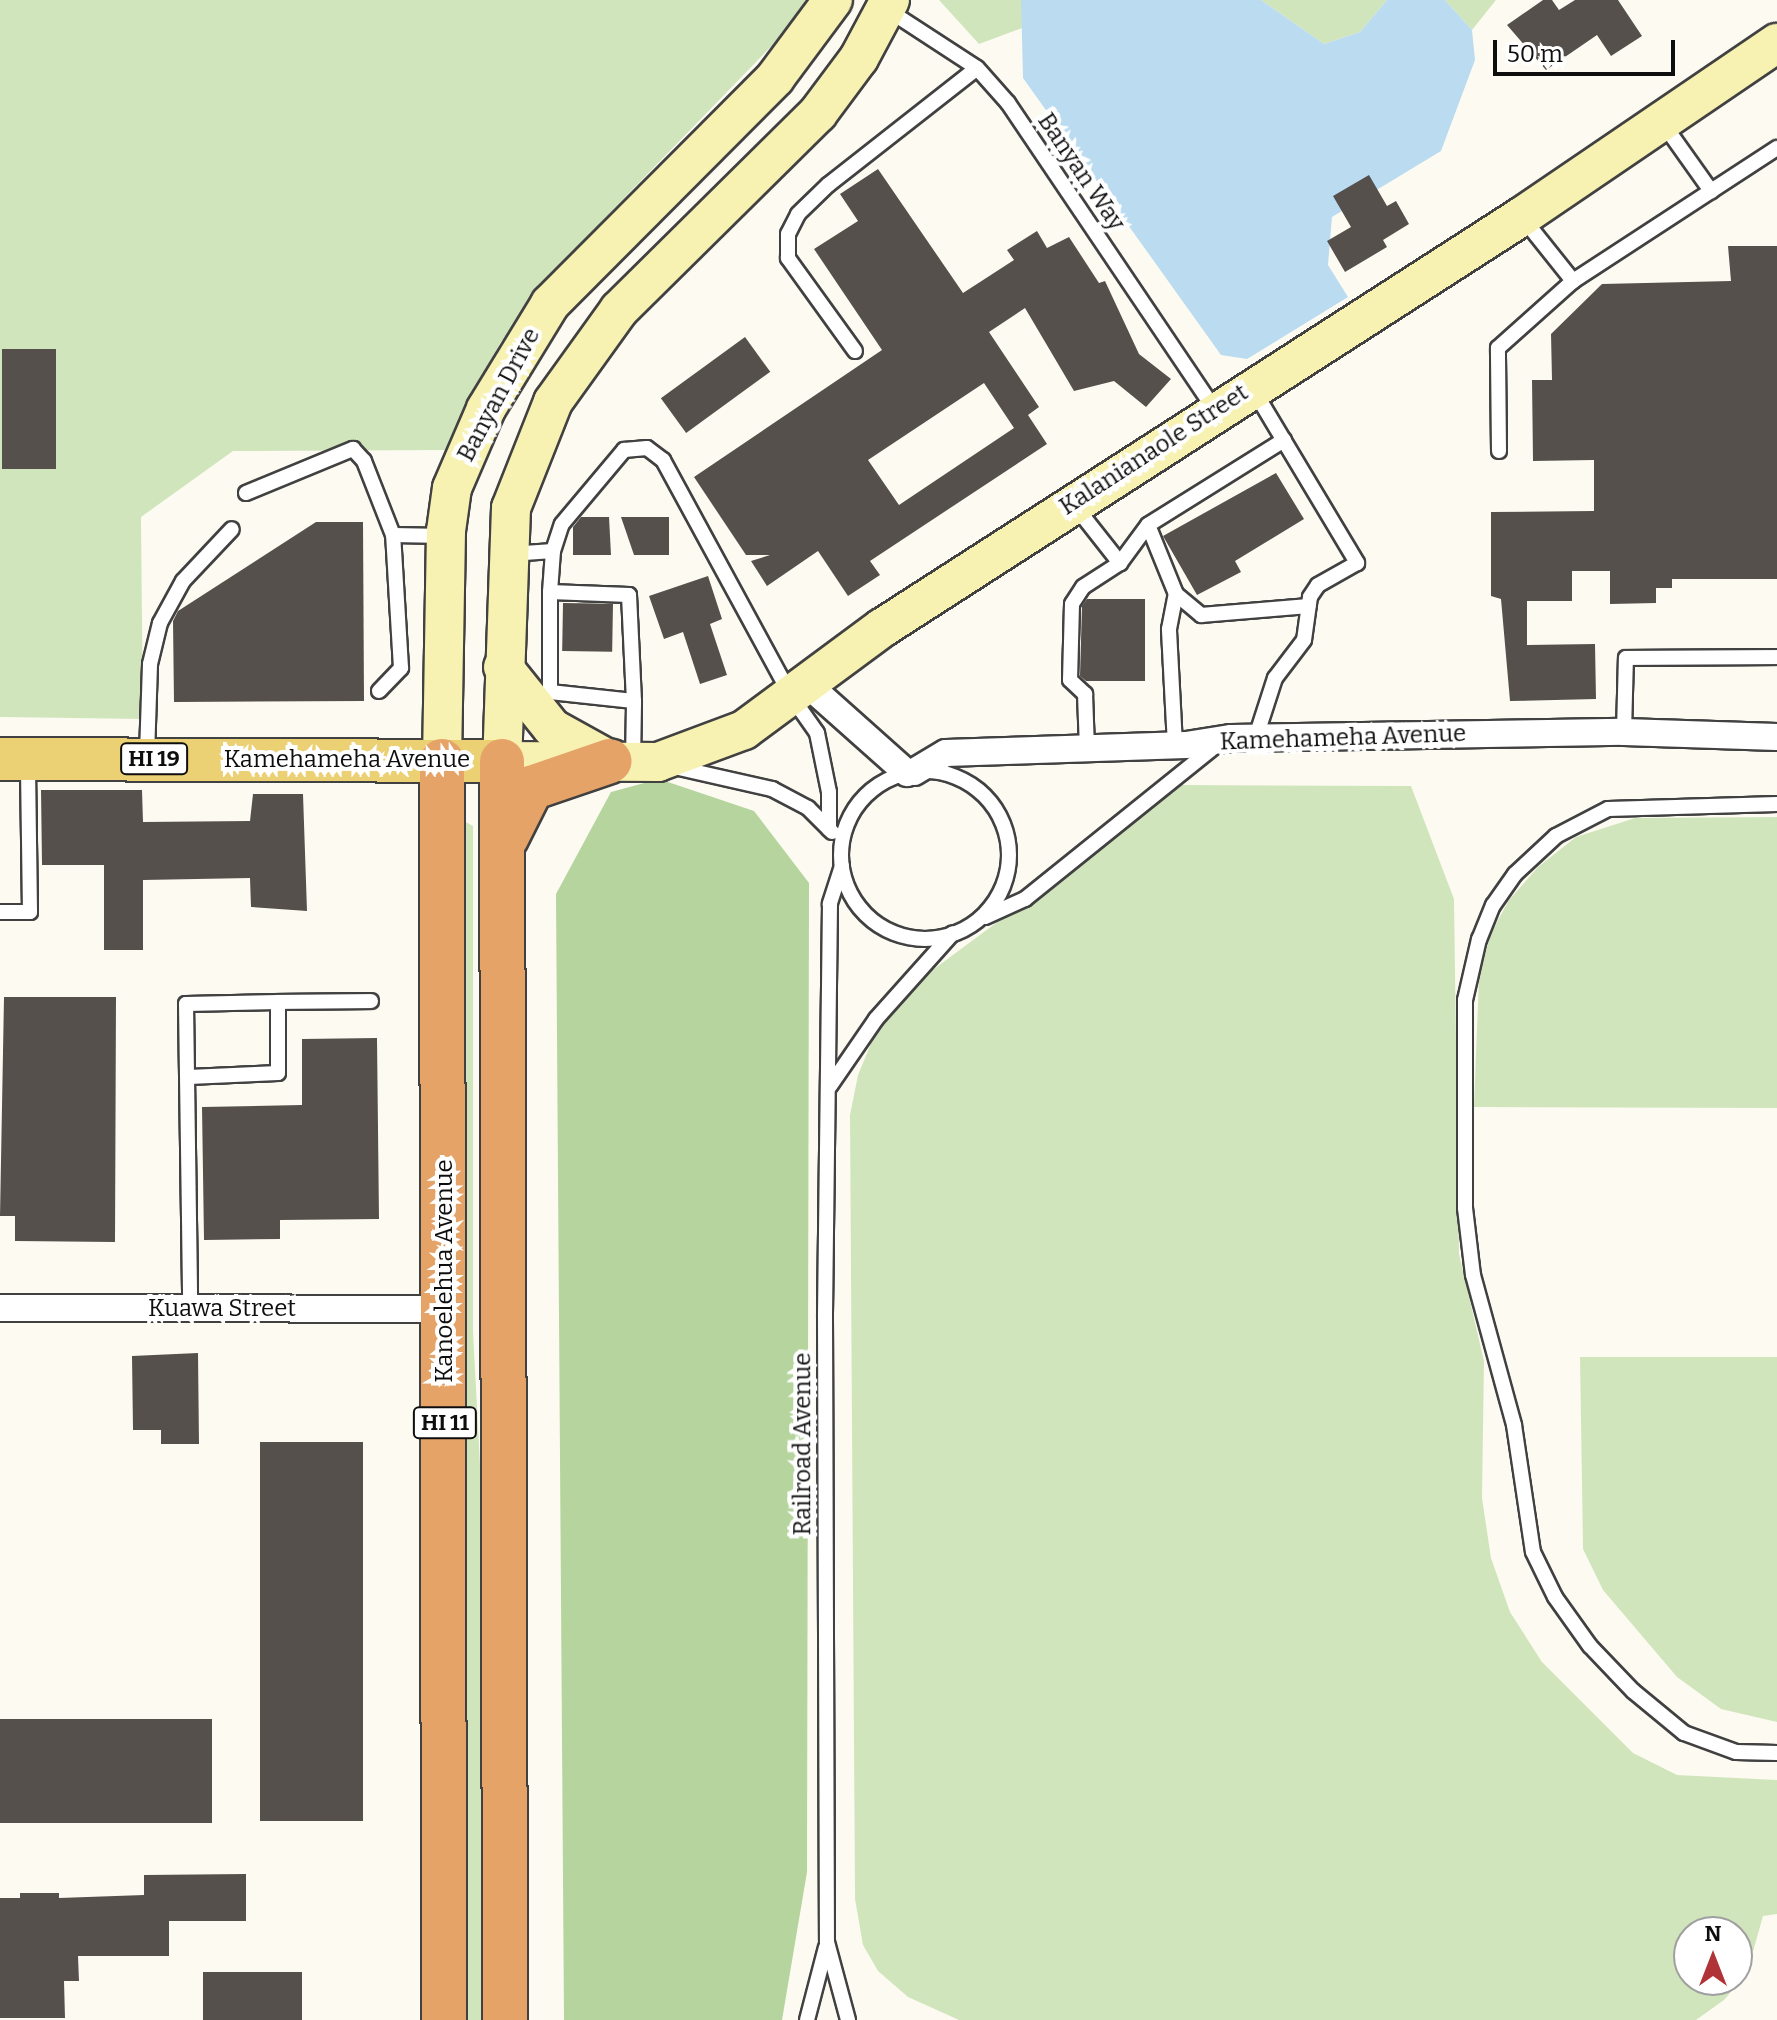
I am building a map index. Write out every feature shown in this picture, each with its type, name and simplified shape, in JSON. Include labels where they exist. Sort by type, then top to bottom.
[{"type":"highway","name":"Kanoelehua Avenue","points":[[442,761],[444,2020]]},
{"type":"highway","name":"HI 11","points":[[502,761],[505,2020]]},
{"type":"highway","points":[[503,848],[531,788],[634,761]]},
{"type":"main road","name":"Kamehameha Avenue","points":[[14,759],[502,761]]},
{"type":"street","name":"Banyan Drive","points":[[442,761],[446,536],[452,488],[493,397],[542,315],[795,57],[833,0]]},
{"type":"street","points":[[502,761],[506,554],[522,472],[572,370],[619,310],[818,113],[859,58],[882,3]]},
{"type":"street","name":"Kalanianaole Street","points":[[502,761],[634,761],[744,730],[882,628],[1215,410],[1521,217],[1777,43]]},
{"type":"street","points":[[503,667],[552,728],[634,761]]},
{"type":"street","points":[[799,690],[910,772]]},
{"type":"street","name":"Kamehameha Avenue","points":[[910,772],[946,753],[1175,745],[1243,737],[1624,732],[1777,737]]},
{"type":"street","name":"Kuawa Street","points":[[0,1308],[445,1309]]},
{"type":"lane","name":"Banyan Way","points":[[882,3],[977,68],[1008,103],[1215,410]]},
{"type":"lane","points":[[855,351],[788,258],[788,234],[798,214],[828,185],[977,68]]},
{"type":"lane","points":[[1662,122],[1711,191]]},
{"type":"lane","points":[[1499,451],[1498,348],[1573,281],[1777,148]]},
{"type":"lane","points":[[1521,217],[1573,281]]},
{"type":"lane","points":[[981,919],[1007,876],[1005,826],[993,804],[974,786],[951,775],[910,772],[867,794],[853,811],[842,843],[842,866],[853,897],[885,928],[908,937],[953,933],[1025,899],[1203,753],[1243,737],[1275,678],[1304,640],[1309,606],[1318,585],[1357,563],[1252,387]]},
{"type":"lane","points":[[1087,748],[1085,694],[1070,680],[1072,604],[1083,587],[1120,563],[1148,525],[1284,440]]},
{"type":"lane","points":[[634,701],[550,692],[550,592],[553,551],[562,524],[624,450],[647,448],[663,460],[799,690],[817,733],[829,792],[829,829]]},
{"type":"lane","points":[[246,493],[353,449],[364,461],[393,535],[401,668],[379,691]]},
{"type":"lane","points":[[1072,503],[1120,563]]},
{"type":"lane","points":[[1148,525],[1176,594],[1201,615],[1309,606]]},
{"type":"lane","points":[[147,759],[150,664],[160,623],[183,581],[232,529]]},
{"type":"lane","points":[[393,535],[446,536]]},
{"type":"lane","points":[[506,554],[553,551]]},
{"type":"lane","points":[[550,592],[629,595],[634,761],[722,782],[772,789],[808,808],[842,843]]},
{"type":"lane","points":[[1175,745],[1169,629],[1176,594]]},
{"type":"lane","points":[[1624,732],[1626,658],[1777,657]]},
{"type":"lane","points":[[0,912],[30,912],[14,759]]},
{"type":"lane","points":[[1777,804],[1608,809],[1556,836],[1515,874],[1479,939],[1465,1000],[1465,1208],[1473,1275],[1514,1425],[1533,1552],[1555,1597],[1590,1646],[1633,1691],[1684,1733],[1736,1752],[1777,1753]]},
{"type":"lane","name":"Railroad Avenue","points":[[842,866],[830,904],[827,1942],[848,2020]]},
{"type":"lane","points":[[829,1087],[876,1019],[953,933]]},
{"type":"lane","points":[[190,1309],[186,1004],[371,1001]]},
{"type":"lane","points":[[189,1077],[278,1073],[278,1002]]},
{"type":"lane","points":[[807,2020],[827,1942]]},
{"type":"green space","points":[[0,0],[816,0],[601,222],[500,343],[446,450],[233,451],[141,517],[143,719],[0,717]]},
{"type":"green space","points":[[939,0],[1034,0],[1033,24],[979,44]]},
{"type":"green space","points":[[1261,0],[1387,0],[1360,32],[1324,44]]},
{"type":"green space","points":[[1445,0],[1496,0],[1472,30]]},
{"type":"green space","points":[[659,779],[754,811],[809,883],[807,1872],[782,2020],[564,2020],[556,894],[611,792]]},
{"type":"green space","points":[[1182,785],[1411,786],[1454,899],[1459,1254],[1484,1361],[1482,1498],[1491,1558],[1510,1612],[1542,1662],[1633,1753],[1677,1775],[1777,1780],[1777,1914],[1763,1916],[1753,1952],[1753,1916],[1673,1916],[1673,1996],[1727,1996],[1724,2000],[1696,2020],[959,2020],[908,1997],[878,1971],[863,1945],[855,1899],[850,1115],[858,1075],[875,1034],[900,1000],[934,969]]},
{"type":"green space","points":[[1777,817],[1777,1108],[1474,1107],[1479,977],[1491,933],[1509,900],[1538,867],[1576,837],[1635,818]]},
{"type":"green space","points":[[464,821],[473,826],[473,1331],[483,1522],[483,2020],[466,2020]]},
{"type":"green space","points":[[1580,1357],[1777,1357],[1777,1722],[1721,1709],[1677,1677],[1603,1590],[1583,1549]]},
{"type":"water","points":[[1021,0],[1261,0],[1324,44],[1360,32],[1387,0],[1445,0],[1472,30],[1475,60],[1441,151],[1332,217],[1328,265],[1348,297],[1247,359],[1221,355],[1023,78]]},
{"type":"building","points":[[1543,0],[1552,0],[1559,10],[1575,0],[1618,0],[1642,36],[1611,56],[1597,35],[1546,70],[1507,25]]},
{"type":"building","points":[[878,169],[963,293],[1014,260],[1007,250],[1037,231],[1047,248],[1069,237],[1099,283],[1105,281],[1139,354],[1171,379],[1146,407],[1114,381],[1074,391],[1025,308],[989,332],[1039,407],[1028,415],[1047,444],[870,561],[880,575],[848,596],[818,551],[767,586],[751,561],[770,555],[746,555],[694,477],[882,350],[814,249],[858,221],[840,194]],"holes":[[[984,383],[1014,428],[899,505],[868,460]]]},
{"type":"building","points":[[1369,175],[1387,206],[1396,201],[1409,224],[1383,240],[1387,247],[1345,272],[1327,241],[1351,227],[1333,196]]},
{"type":"building","points":[[1728,246],[1777,246],[1777,579],[1672,579],[1672,588],[1656,588],[1656,603],[1610,604],[1610,571],[1572,571],[1572,601],[1527,601],[1527,645],[1595,644],[1596,699],[1510,701],[1501,599],[1491,596],[1491,512],[1594,511],[1594,460],[1533,461],[1532,380],[1552,380],[1551,334],[1602,284],[1731,281]]},
{"type":"building","points":[[745,337],[770,372],[686,433],[661,398]]},
{"type":"building","points":[[2,349],[56,349],[56,469],[2,469]]},
{"type":"building","points":[[1276,473],[1304,519],[1235,561],[1241,572],[1197,595],[1163,536]]},
{"type":"building","points":[[581,517],[609,517],[611,555],[573,555],[573,527]]},
{"type":"building","points":[[621,517],[669,517],[669,555],[634,555]]},
{"type":"building","points":[[316,522],[363,522],[364,701],[174,702],[173,621],[178,611]]},
{"type":"building","points":[[708,576],[722,619],[710,624],[727,675],[700,684],[683,632],[664,639],[649,596]]},
{"type":"building","points":[[1087,599],[1145,599],[1145,681],[1086,681],[1080,676],[1082,606]]},
{"type":"building","points":[[563,603],[613,604],[612,652],[562,651]]},
{"type":"building","points":[[41,790],[142,790],[143,822],[250,821],[253,794],[303,794],[307,911],[251,907],[250,878],[143,880],[143,950],[104,950],[104,865],[42,865]]},
{"type":"building","points":[[4,997],[116,997],[115,1242],[15,1241],[15,1216],[0,1216]]},
{"type":"building","points":[[377,1038],[379,1219],[280,1220],[280,1239],[204,1240],[202,1107],[302,1105],[302,1039]]},
{"type":"building","points":[[198,1353],[199,1444],[161,1444],[161,1430],[133,1430],[132,1356]]},
{"type":"building","points":[[260,1442],[363,1442],[363,1821],[260,1821]]},
{"type":"building","points":[[0,1719],[212,1719],[212,1823],[0,1823]]},
{"type":"building","points":[[246,1874],[246,1921],[169,1921],[169,1956],[78,1956],[79,1981],[64,1981],[65,2018],[0,2018],[0,1898],[20,1898],[20,1893],[59,1893],[59,1898],[144,1895],[144,1875]]},
{"type":"building","points":[[203,1972],[302,1972],[302,2020],[203,2020]]}]
